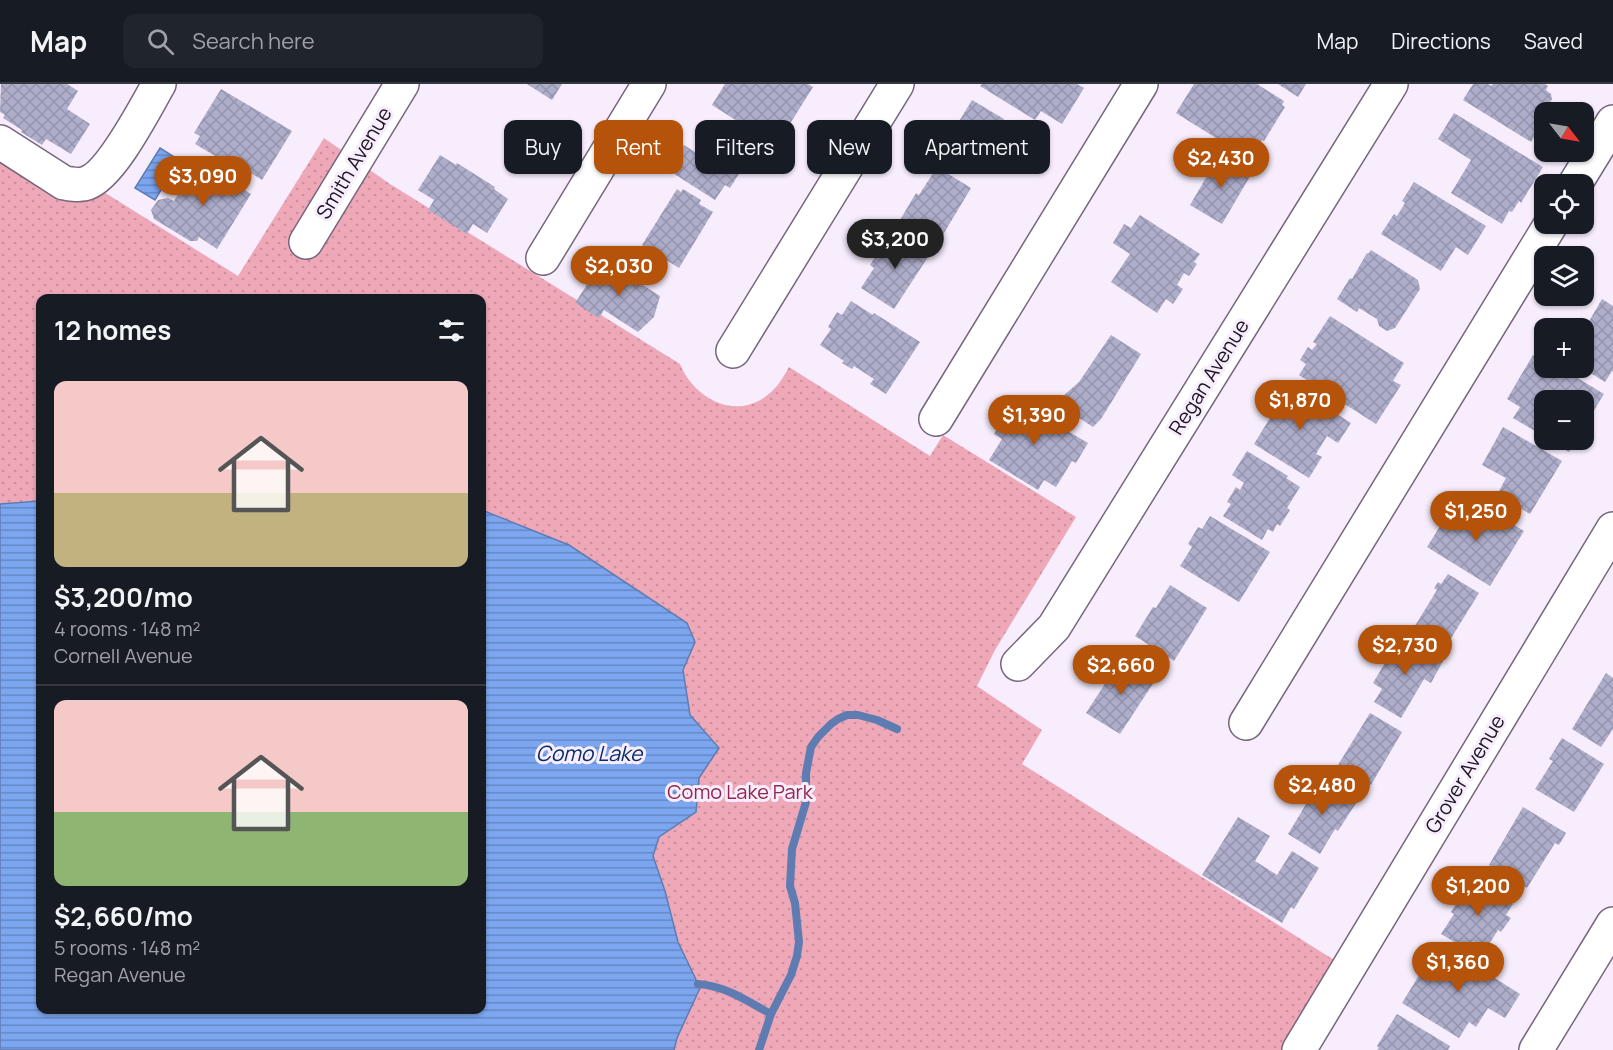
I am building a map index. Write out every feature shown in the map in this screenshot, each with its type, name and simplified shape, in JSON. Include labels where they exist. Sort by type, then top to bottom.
[{"type":"street","points":[[0,142],[64,183],[75,185],[87,183],[108,169],[159,84]]},
{"type":"street","name":"Smith Avenue","points":[[306,242],[402,84]]},
{"type":"street","points":[[543,258],[649,84]]},
{"type":"street","points":[[733,351],[897,84]]},
{"type":"street","points":[[936,418],[1141,84]]},
{"type":"street","name":"Regan Avenue","points":[[1018,664],[1054,627],[1391,84]]},
{"type":"street","points":[[1581,174],[1613,122]]},
{"type":"street","points":[[1246,723],[1545,234]]},
{"type":"street","name":"Grover Avenue","points":[[1299,1050],[1613,529]]},
{"type":"street","points":[[1536,1050],[1613,924]]},
{"type":"green space","name":"Como Lake Park","points":[[0,127],[238,276],[324,138],[390,184],[680,364],[693,385],[714,401],[725,405],[750,405],[771,392],[789,367],[930,456],[943,435],[1076,517],[995,650],[977,686],[1042,730],[1022,764],[1342,965],[1290,1050],[0,1050]]},
{"type":"water","points":[[160,148],[179,160],[155,200],[135,188]]},
{"type":"water","name":"Como Lake","points":[[36,501],[36,1014],[486,1014],[486,512],[569,545],[687,623],[695,642],[683,670],[690,715],[719,748],[699,778],[696,812],[659,837],[653,856],[678,942],[700,988],[677,1038],[674,1050],[0,1050],[0,504]]},
{"type":"building","points":[[1,84],[67,84],[78,91],[67,109],[90,124],[71,154],[46,139],[42,145],[3,118],[5,115],[0,112]]},
{"type":"building","points":[[527,84],[562,84],[552,100]]},
{"type":"building","points":[[725,84],[808,84],[813,87],[792,120],[735,120],[712,105]]},
{"type":"building","points":[[982,84],[1077,84],[1084,88],[1062,124],[1041,111],[1035,120],[980,86]]},
{"type":"building","points":[[1194,84],[1257,84],[1284,101],[1282,105],[1285,107],[1251,160],[1176,113]]},
{"type":"building","points":[[1278,84],[1306,84],[1298,97]]},
{"type":"building","points":[[1473,84],[1491,86],[1493,84],[1545,84],[1548,86],[1546,90],[1551,94],[1552,99],[1550,102],[1534,102],[1534,137],[1531,142],[1463,100]]},
{"type":"building","points":[[221,89],[292,131],[262,180],[246,170],[244,173],[195,144],[200,136],[194,133]]},
{"type":"building","points":[[972,100],[1004,119],[1003,120],[960,120]]},
{"type":"building","points":[[1454,113],[1543,167],[1539,174],[1534,174],[1534,182],[1521,203],[1519,201],[1512,212],[1509,211],[1502,224],[1451,193],[1471,160],[1438,139]]},
{"type":"building","points":[[684,145],[695,152],[695,174],[739,174],[730,188],[725,185],[715,200],[674,174],[683,174]]},
{"type":"building","points":[[1220,154],[1252,173],[1222,224],[1190,205]]},
{"type":"building","points":[[440,155],[495,187],[494,189],[508,199],[487,233],[473,224],[467,234],[428,210],[434,200],[418,190]]},
{"type":"building","points":[[199,161],[251,194],[217,249],[199,237],[197,241],[190,241],[154,219],[151,210],[158,200],[168,198],[174,201]]},
{"type":"building","points":[[932,174],[948,174],[971,188],[938,243],[900,220],[916,193],[919,195]]},
{"type":"building","points":[[1414,182],[1486,226],[1468,255],[1456,247],[1441,271],[1381,234],[1394,214],[1397,216],[1405,203],[1402,201]]},
{"type":"building","points":[[677,189],[681,192],[683,189],[701,200],[699,204],[713,212],[679,268],[642,245]]},
{"type":"building","points":[[1140,215],[1200,254],[1189,276],[1184,273],[1177,285],[1183,289],[1173,304],[1166,299],[1157,313],[1111,282],[1130,254],[1113,243],[1124,224],[1131,228]]},
{"type":"building","points":[[894,231],[930,254],[894,309],[861,288],[874,268],[870,265],[881,247],[884,249]]},
{"type":"building","points":[[1371,250],[1418,280],[1420,289],[1395,328],[1387,331],[1379,326],[1377,319],[1359,308],[1357,312],[1337,299]]},
{"type":"building","points":[[603,260],[625,274],[634,271],[639,274],[641,284],[660,296],[654,317],[638,332],[604,310],[599,318],[575,303]]},
{"type":"building","points":[[1602,299],[1613,306],[1613,372],[1605,382],[1594,375],[1594,318],[1591,318]]},
{"type":"building","points":[[851,301],[920,342],[886,394],[870,384],[874,379],[854,366],[852,369],[842,363],[844,361],[820,345],[831,329],[828,327],[837,312],[842,315]]},
{"type":"building","points":[[1330,316],[1404,363],[1393,381],[1401,385],[1376,424],[1299,375],[1306,364],[1300,360],[1308,347],[1312,350],[1317,344],[1313,342]]},
{"type":"building","points":[[1111,335],[1141,354],[1101,419],[1093,427],[1062,407],[1063,396],[1079,382]]},
{"type":"building","points":[[1533,355],[1534,378],[1578,378],[1604,394],[1594,410],[1594,390],[1534,390],[1534,430],[1513,418],[1520,407],[1507,399]]},
{"type":"building","points":[[1289,384],[1351,423],[1338,443],[1327,436],[1316,454],[1322,457],[1309,478],[1254,444],[1273,413],[1270,411],[1278,398],[1280,400]]},
{"type":"building","points":[[1010,397],[1088,443],[1076,463],[1072,461],[1056,487],[1044,480],[1038,490],[989,460],[1002,439],[994,434],[1004,417],[1000,415]]},
{"type":"building","points":[[1503,427],[1534,445],[1534,450],[1543,450],[1562,461],[1530,514],[1497,495],[1506,478],[1482,465]]},
{"type":"building","points":[[1247,451],[1288,476],[1286,478],[1300,487],[1287,508],[1290,510],[1280,526],[1277,524],[1273,532],[1268,529],[1262,540],[1223,516],[1231,504],[1227,502],[1236,487],[1240,490],[1244,483],[1232,475]]},
{"type":"building","points":[[1456,501],[1473,511],[1475,507],[1493,518],[1496,514],[1524,531],[1490,586],[1427,547]]},
{"type":"building","points":[[1210,516],[1270,552],[1239,602],[1180,566],[1192,547],[1188,544],[1198,527],[1202,529]]},
{"type":"building","points":[[1448,574],[1479,593],[1445,648],[1413,629],[1437,590],[1434,588],[1438,582],[1441,584]]},
{"type":"building","points":[[1170,585],[1207,608],[1174,661],[1135,636]]},
{"type":"building","points":[[1401,636],[1443,661],[1431,683],[1424,679],[1401,718],[1374,702],[1382,689],[1373,683]]},
{"type":"building","points":[[1125,659],[1156,679],[1120,734],[1086,713],[1114,670],[1117,672]]},
{"type":"building","points":[[1606,673],[1613,678],[1613,729],[1601,747],[1572,729]]},
{"type":"building","points":[[1370,713],[1402,732],[1371,785],[1338,765]]},
{"type":"building","points":[[1562,738],[1604,764],[1574,812],[1535,789],[1553,761],[1549,759]]},
{"type":"building","points":[[1322,778],[1358,800],[1338,831],[1335,829],[1320,854],[1288,834]]},
{"type":"building","points":[[1523,807],[1566,833],[1559,845],[1555,843],[1527,888],[1489,865]]},
{"type":"building","points":[[1238,817],[1270,836],[1255,861],[1277,875],[1292,851],[1319,868],[1294,909],[1291,907],[1282,923],[1202,875]]},
{"type":"building","points":[[1476,880],[1513,904],[1506,915],[1511,918],[1501,932],[1498,930],[1486,949],[1473,941],[1468,950],[1441,934],[1454,914],[1451,912],[1464,891],[1468,893]]},
{"type":"building","points":[[1441,944],[1520,994],[1505,1018],[1488,1008],[1476,1027],[1469,1022],[1459,1038],[1402,1003],[1421,972],[1425,975],[1433,964],[1429,962]]},
{"type":"building","points":[[1397,1014],[1450,1046],[1448,1050],[1377,1050],[1379,1048],[1377,1046]]},
{"type":"waterway","points":[[759,1050],[771,1014],[791,975],[797,956],[799,942],[795,903],[790,886],[792,849],[806,802],[806,773],[811,747],[831,724],[847,715],[858,715],[877,720],[897,729]]},
{"type":"waterway","points":[[698,984],[727,991],[771,1014]]}]
